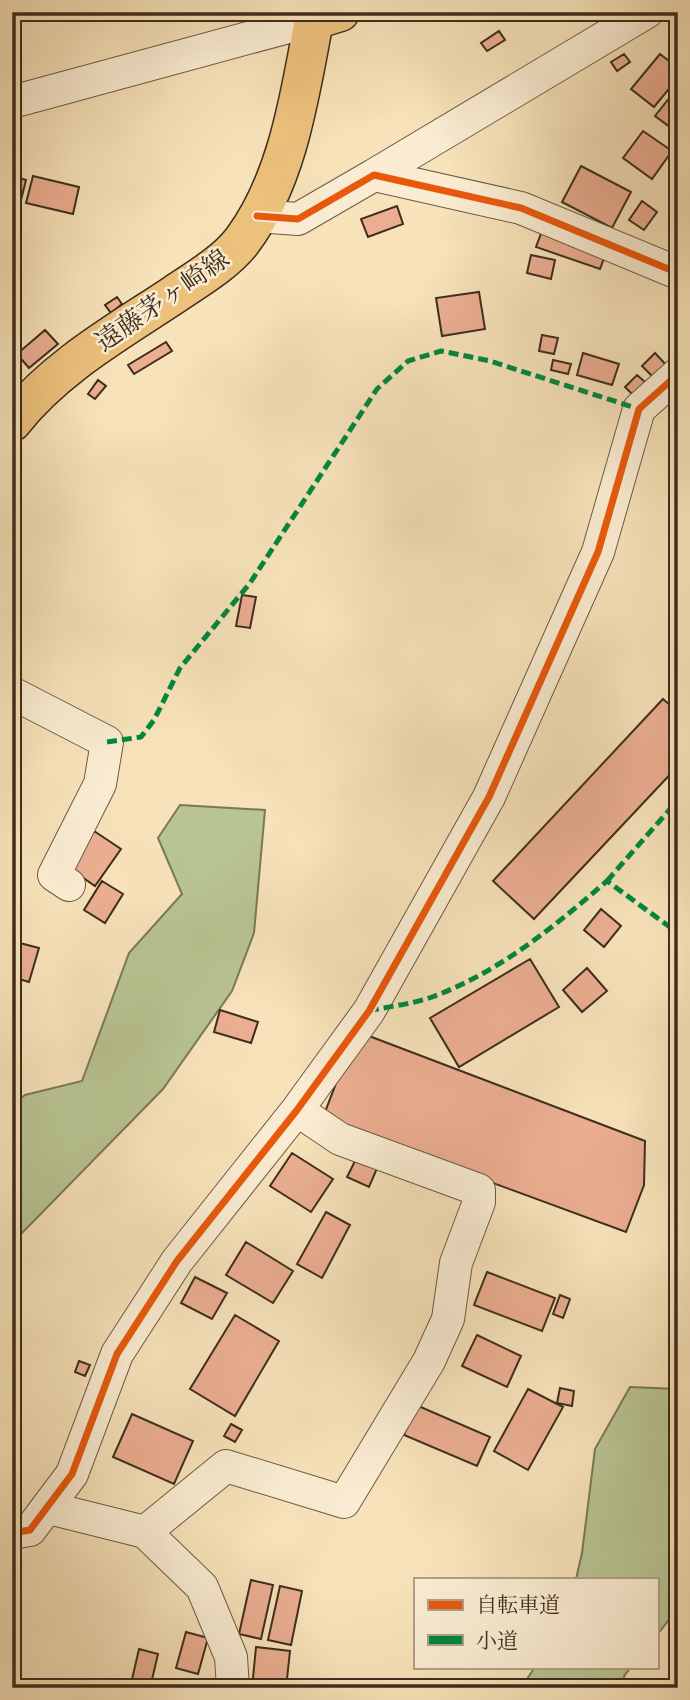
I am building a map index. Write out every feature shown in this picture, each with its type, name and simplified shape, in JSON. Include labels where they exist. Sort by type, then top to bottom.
[{"type":"main road","name":"遠藤茅ヶ崎線","points":[[12,422],[74,362],[209,270],[240,243],[269,194],[296,120],[327,16]]},
{"type":"street","points":[[257,216],[298,219],[647,12]]},
{"type":"street","points":[[12,102],[327,16]]},
{"type":"street","points":[[374,176],[521,208],[678,273]]},
{"type":"street","points":[[12,1533],[30,1530],[72,1474],[117,1353],[177,1261],[297,1110],[369,1011],[489,796],[598,552],[639,409],[678,374]]},
{"type":"street","points":[[12,693],[107,742],[100,784],[54,875],[69,885]]},
{"type":"street","points":[[145,1532],[226,1466],[344,1502],[429,1360],[448,1319],[456,1263],[479,1202],[479,1190],[340,1139],[297,1110]]},
{"type":"street","points":[[48,1508],[145,1532],[202,1587],[231,1657],[233,1688]]},
{"type":"green space","points":[[180,805],[265,810],[254,933],[232,991],[163,1089],[19,1236],[12,1250],[12,1105],[25,1095],[82,1081],[129,953],[182,894],[158,838]]},
{"type":"green space","points":[[630,1387],[678,1389],[678,1608],[658,1634],[658,1578],[576,1578],[582,1553],[595,1449]]},
{"type":"green space","points":[[534,1668],[630,1668],[624,1676],[625,1688],[521,1688]]},
{"type":"building","points":[[499,31],[505,40],[487,51],[481,43]]},
{"type":"building","points":[[624,54],[630,62],[617,71],[611,62]]},
{"type":"building","points":[[660,54],[678,68],[678,78],[654,107],[631,89]]},
{"type":"building","points":[[678,87],[678,133],[655,116]]},
{"type":"building","points":[[643,131],[672,151],[652,179],[623,158]]},
{"type":"building","points":[[581,166],[631,192],[612,228],[562,202]]},
{"type":"building","points":[[12,176],[26,180],[20,204],[12,202]]},
{"type":"building","points":[[33,176],[79,187],[73,214],[26,203]]},
{"type":"building","points":[[642,201],[657,212],[644,230],[629,220]]},
{"type":"building","points":[[397,206],[403,224],[368,237],[361,219]]},
{"type":"building","points":[[542,231],[606,253],[600,269],[536,247]]},
{"type":"building","points":[[531,255],[555,260],[551,279],[527,273]]},
{"type":"building","points":[[479,292],[485,329],[442,336],[436,298]]},
{"type":"building","points":[[117,297],[122,304],[111,313],[105,305]]},
{"type":"building","points":[[45,330],[58,344],[29,368],[17,354]]},
{"type":"building","points":[[542,335],[558,338],[554,354],[539,351]]},
{"type":"building","points":[[166,342],[172,351],[134,374],[128,365]]},
{"type":"building","points":[[583,353],[619,364],[612,385],[577,375]]},
{"type":"building","points":[[655,353],[668,367],[655,379],[642,366]]},
{"type":"building","points":[[553,360],[571,364],[568,374],[551,370]]},
{"type":"building","points":[[637,375],[645,382],[633,395],[625,387]]},
{"type":"building","points":[[98,380],[106,386],[95,399],[88,394]]},
{"type":"building","points":[[242,595],[256,597],[250,628],[236,626]]},
{"type":"building","points":[[663,699],[678,712],[678,766],[534,919],[493,881]]},
{"type":"building","points":[[94,831],[121,849],[95,886],[69,868]]},
{"type":"building","points":[[102,881],[123,894],[105,923],[84,910]]},
{"type":"building","points":[[601,909],[621,926],[604,947],[584,930]]},
{"type":"building","points":[[12,941],[39,948],[29,982],[12,977]]},
{"type":"building","points":[[530,959],[559,1007],[459,1067],[430,1018]]},
{"type":"building","points":[[587,968],[607,991],[582,1012],[563,990]]},
{"type":"building","points":[[220,1010],[258,1022],[251,1043],[214,1032]]},
{"type":"building","points":[[369,1036],[645,1141],[644,1185],[626,1232],[322,1120],[340,1073]]},
{"type":"building","points":[[292,1153],[333,1179],[311,1212],[270,1186]]},
{"type":"building","points":[[357,1157],[378,1166],[369,1187],[347,1177]]},
{"type":"building","points":[[326,1212],[350,1225],[322,1278],[297,1264]]},
{"type":"building","points":[[246,1242],[293,1271],[273,1303],[226,1275]]},
{"type":"building","points":[[487,1272],[555,1298],[542,1331],[474,1305]]},
{"type":"building","points":[[195,1277],[227,1293],[212,1319],[181,1303]]},
{"type":"building","points":[[560,1295],[570,1299],[563,1318],[553,1314]]},
{"type":"building","points":[[235,1315],[279,1341],[235,1416],[190,1389]]},
{"type":"building","points":[[477,1335],[521,1356],[507,1387],[462,1366]]},
{"type":"building","points":[[79,1361],[90,1365],[85,1376],[75,1372]]},
{"type":"building","points":[[560,1388],[574,1391],[572,1406],[557,1403]]},
{"type":"building","points":[[528,1389],[563,1407],[528,1470],[494,1451]]},
{"type":"building","points":[[416,1405],[490,1437],[477,1466],[404,1435]]},
{"type":"building","points":[[132,1414],[193,1441],[174,1484],[113,1457]]},
{"type":"building","points":[[231,1424],[242,1430],[235,1442],[224,1436]]},
{"type":"building","points":[[251,1580],[273,1585],[261,1639],[239,1634]]},
{"type":"building","points":[[280,1586],[302,1591],[291,1645],[268,1640]]},
{"type":"building","points":[[186,1632],[208,1638],[198,1674],[176,1668]]},
{"type":"building","points":[[256,1647],[290,1651],[286,1688],[252,1688]]},
{"type":"building","points":[[139,1649],[158,1654],[150,1688],[130,1688]]},
{"type":"marked path","points":[[107,742],[141,737],[154,720],[180,668],[250,583],[377,389],[408,361],[441,351],[490,361],[639,409]]},
{"type":"marked path","points":[[607,881],[678,800]]},
{"type":"marked path","points":[[369,1011],[425,999],[480,975],[525,947],[607,881],[678,933]]},
{"type":"cycle path","points":[[257,216],[298,219],[374,175],[521,208],[678,273]]},
{"type":"cycle path","points":[[12,1533],[30,1530],[72,1474],[117,1354],[177,1261],[297,1110],[369,1011],[489,797],[598,552],[639,409],[678,374]]}]
